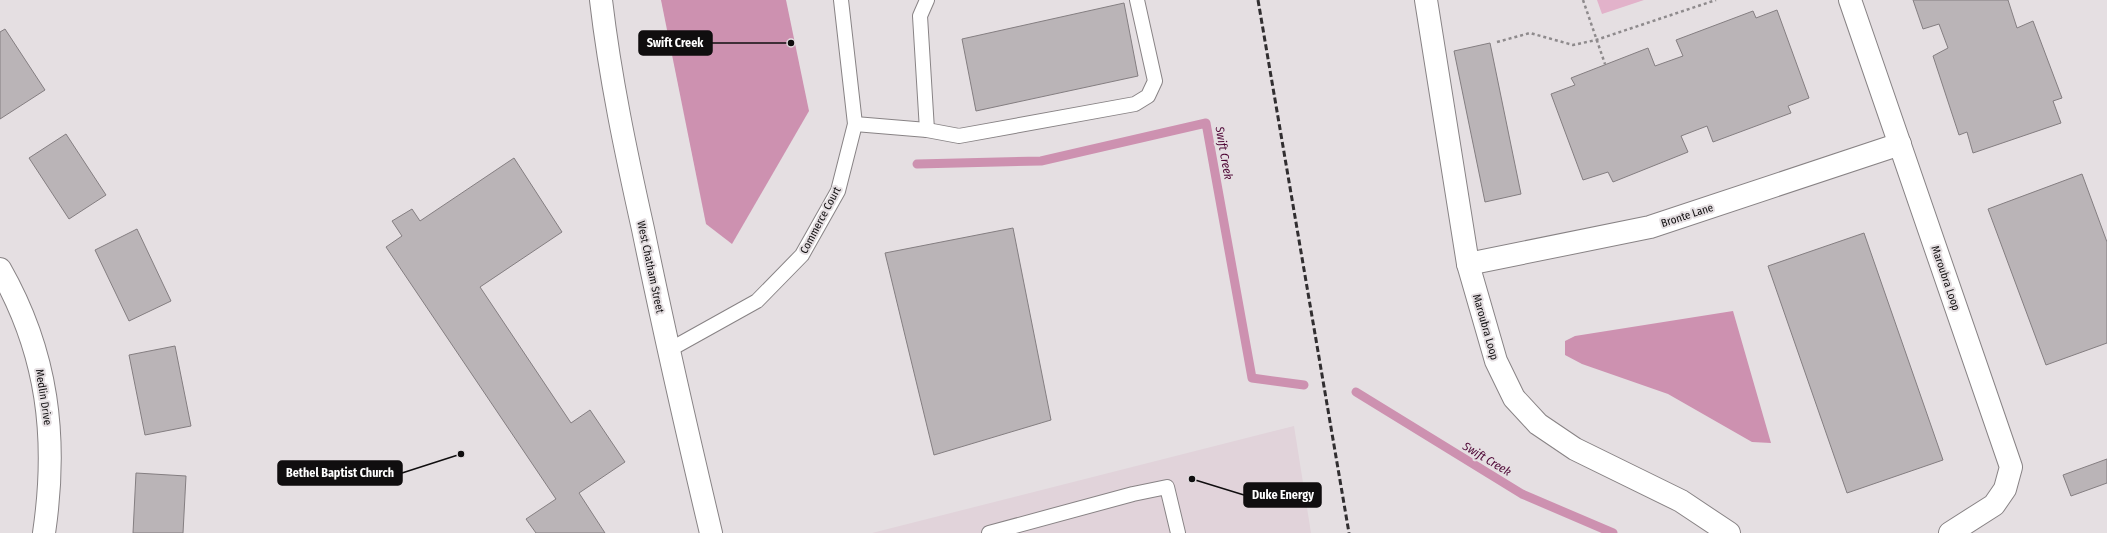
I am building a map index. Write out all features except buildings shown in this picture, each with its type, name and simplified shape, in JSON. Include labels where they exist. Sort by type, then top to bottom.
[{"type":"street","name":"West Chatham Street","points":[[601,0],[614,90],[668,350],[711,533]]},
{"type":"street","name":"Maroubra Loop","points":[[1426,0],[1468,264],[1496,361],[1514,398],[1538,424],[1575,449],[1681,501],[1729,533]]},
{"type":"street","name":"Maroubra Loop","points":[[1850,0],[2011,467],[2005,489],[1994,505],[1950,533]]},
{"type":"street","name":"Bronte Lane","points":[[1468,264],[1650,228],[1900,144]]},
{"type":"street","name":"Medlin Drive","points":[[0,269],[23,314],[36,351],[45,389],[51,457],[50,493],[44,533]]},
{"type":"lane","name":"Commerce Court","points":[[668,350],[757,301],[802,255],[838,191],[855,124],[841,0]]},
{"type":"lane","points":[[926,130],[920,16],[927,0]]},
{"type":"lane","points":[[855,124],[926,130],[959,136],[1134,104],[1148,96],[1155,81],[1137,0]]},
{"type":"lane","points":[[989,533],[1133,494],[1167,487],[1178,533]]},
{"type":"path","points":[[1583,0],[1605,64]]},
{"type":"path","points":[[1497,42],[1530,33],[1573,46],[1596,40],[1716,0]]},
{"type":"shaded area","points":[[661,0],[786,0],[809,111],[732,244],[706,224]]},
{"type":"shaded area","points":[[1597,0],[1644,0],[1602,14]]},
{"type":"shaded area","points":[[1733,311],[1771,443],[1752,442],[1668,394],[1582,364],[1565,355],[1565,341],[1575,336]]},
{"type":"shaded area","points":[[1294,426],[1311,533],[872,533]]},
{"type":"waterway","name":"Swift Creek","points":[[917,164],[1041,161],[1206,123],[1252,378],[1304,385]]},
{"type":"waterway","name":"Swift Creek","points":[[1356,392],[1522,494],[1613,533]]},
{"type":"railway","points":[[1258,0],[1349,533]]},
{"type":"place","name":"Swift Creek","points":[[791,43]]},
{"type":"place","name":"Bethel Baptist Church","points":[[461,454]]},
{"type":"place","name":"Duke Energy","points":[[1192,479]]}]
